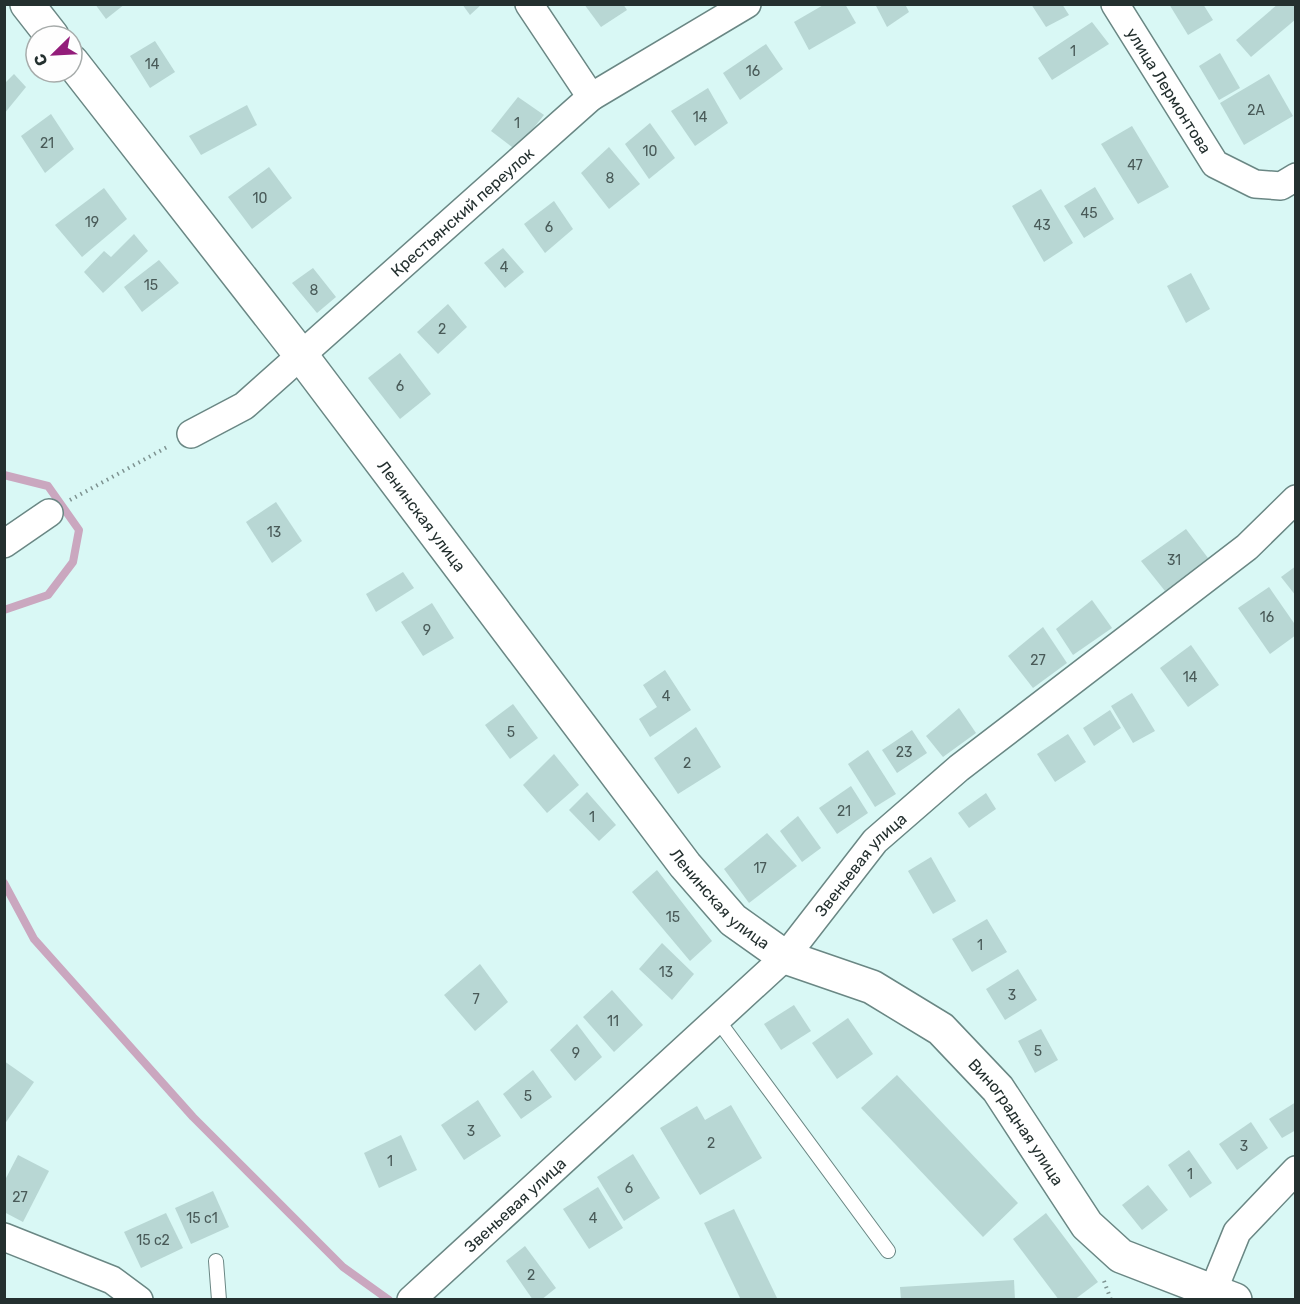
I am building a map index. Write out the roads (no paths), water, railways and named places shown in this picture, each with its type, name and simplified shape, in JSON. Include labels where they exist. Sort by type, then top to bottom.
[{"type":"street","points":[[27,4],[43,24]]},
{"type":"street","points":[[529,4],[591,97]]},
{"type":"street","name":"Крестьянский переулок","points":[[191,434],[244,406],[591,97],[747,4]]},
{"type":"street","name":"улица Лермонтова","points":[[1115,4],[1215,164],[1255,184],[1281,186],[1296,177]]},
{"type":"street","name":"Ленинская улица","points":[[84,77],[300,354],[685,865],[733,920],[785,957]]},
{"type":"street","name":"Звеньевая улица","points":[[411,1299],[785,957],[875,841],[959,768],[1247,547],[1296,499]]},
{"type":"street","points":[[4,544],[49,513]]},
{"type":"street","name":"Виноградная улица","points":[[785,957],[872,987],[941,1029],[998,1089],[1087,1225],[1121,1256],[1224,1295]]},
{"type":"street","points":[[1224,1295],[1237,1232],[1296,1170]]},
{"type":"street","points":[[4,1237],[112,1280],[139,1299]]},
{"type":"lane","points":[[717,1019],[888,1251]]},
{"type":"lane","points":[[216,1261],[219,1299]]},
{"type":"waterway","points":[[4,475],[48,486],[79,530],[73,562],[48,595],[4,610]]},
{"type":"waterway","points":[[4,883],[34,939],[193,1117],[343,1267],[389,1300]]}]
